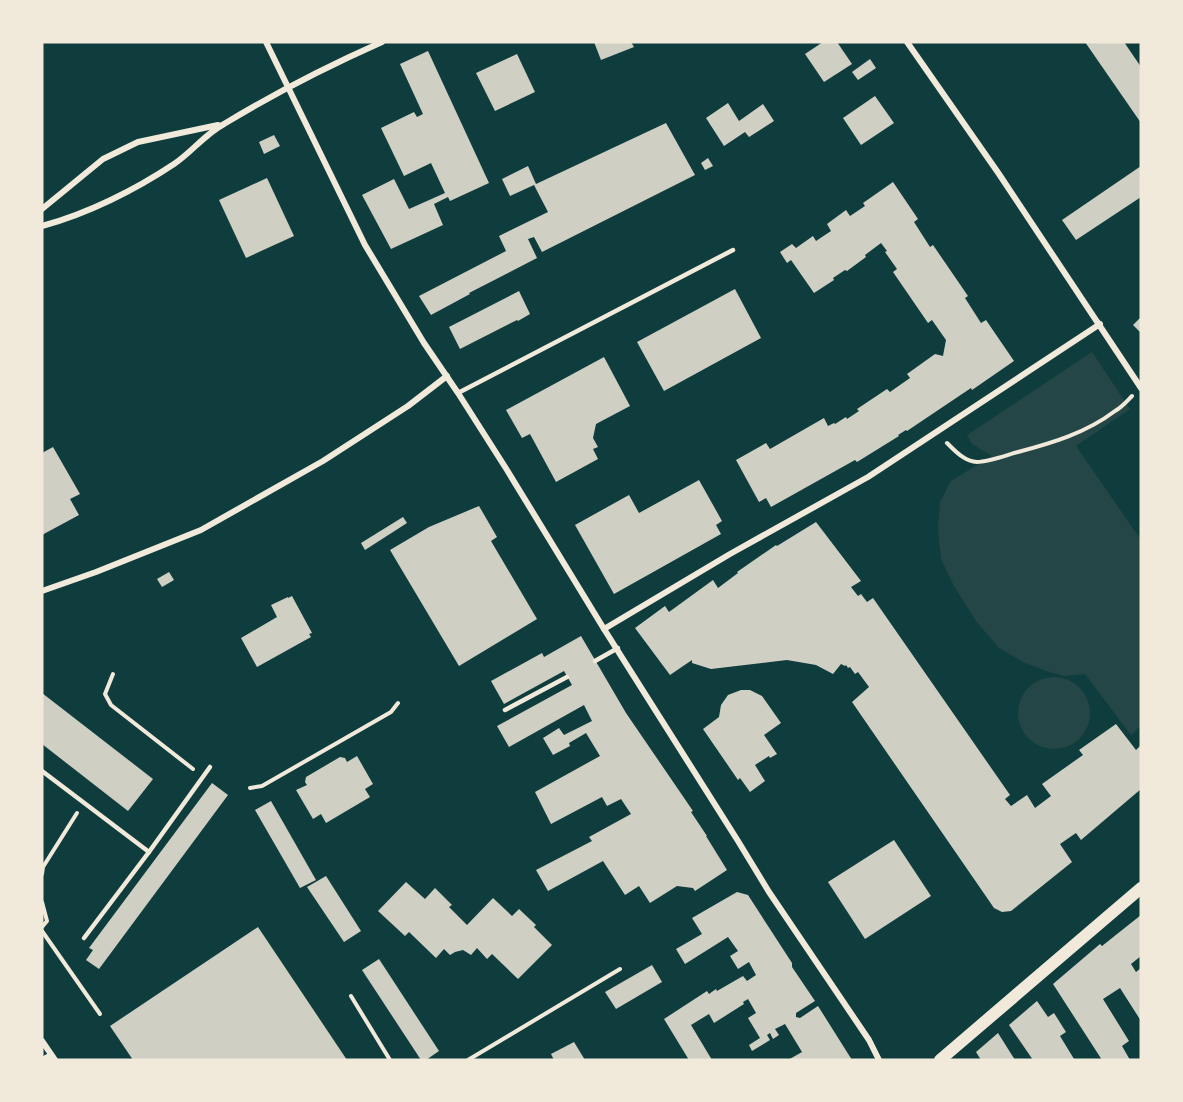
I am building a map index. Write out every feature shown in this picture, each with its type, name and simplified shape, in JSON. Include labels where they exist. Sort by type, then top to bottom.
[{"type":"main road","points":[[940,1060],[1141,888]]},
{"type":"street","points":[[266,42],[365,245],[424,343],[507,470],[768,892],[869,1040],[879,1060]]},
{"type":"street","points":[[42,226],[122,195],[175,163],[222,124],[339,61],[382,42]]},
{"type":"street","points":[[907,42],[1100,324],[1141,388]]},
{"type":"street","points":[[42,209],[103,159],[138,142],[222,124]]},
{"type":"street","points":[[604,629],[730,554],[868,477],[1100,324]]},
{"type":"street","points":[[42,591],[201,530],[323,461],[408,406],[447,376]]},
{"type":"street","points":[[42,1041],[53,1057],[42,1060]]},
{"type":"lane","points":[[458,393],[733,250]]},
{"type":"lane","points":[[596,661],[618,648]]},
{"type":"lane","points":[[505,710],[567,677]]},
{"type":"lane","points":[[84,938],[210,767]]},
{"type":"lane","points":[[42,771],[149,852]]},
{"type":"path","points":[[935,432],[957,453],[976,462],[1059,441],[1117,411],[1141,388]]},
{"type":"path","points":[[113,674],[105,694],[111,705],[204,777]]},
{"type":"path","points":[[250,788],[262,786],[391,712],[398,703]]},
{"type":"path","points":[[42,874],[43,867],[84,802]]},
{"type":"path","points":[[42,902],[47,921],[42,927]]},
{"type":"path","points":[[42,932],[100,1014]]},
{"type":"path","points":[[468,1060],[620,969]]},
{"type":"path","points":[[351,996],[390,1060]]},
{"type":"shaded area","points":[[1092,352],[1130,409],[1076,446],[1141,540],[1141,725],[1131,735],[1085,674],[1064,676],[1046,671],[1023,662],[999,648],[976,621],[954,586],[941,559],[938,528],[940,502],[951,481],[992,456],[972,444],[967,435]]},
{"type":"shaded area","points":[[1054,677],[1074,683],[1084,693],[1090,713],[1084,733],[1074,743],[1054,749],[1034,743],[1024,733],[1018,713],[1024,693],[1034,683]]},
{"type":"building","points":[[594,42],[631,42],[634,47],[601,60]]},
{"type":"building","points":[[823,42],[837,42],[852,64],[824,82],[805,54]]},
{"type":"building","points":[[1085,42],[1124,42],[1141,67],[1141,123]]},
{"type":"building","points":[[428,51],[489,183],[450,201],[448,197],[434,204],[443,225],[391,249],[362,195],[394,179],[409,209],[445,193],[431,163],[404,176],[381,128],[414,112],[417,117],[423,114],[400,64]]},
{"type":"building","points":[[517,54],[535,92],[495,111],[476,73]]},
{"type":"building","points":[[870,59],[876,68],[858,80],[852,72]]},
{"type":"building","points":[[875,96],[894,123],[861,145],[843,118]]},
{"type":"building","points":[[728,103],[739,121],[763,104],[774,121],[749,137],[745,132],[724,146],[706,118]]},
{"type":"building","points":[[666,123],[695,175],[542,252],[534,237],[528,239],[537,258],[431,315],[419,296],[506,251],[499,236],[548,212],[534,185],[510,196],[502,179],[528,166],[536,184]]},
{"type":"building","points":[[274,135],[280,146],[264,154],[259,142]]},
{"type":"building","points":[[708,158],[713,166],[705,170],[701,163]]},
{"type":"building","points":[[1141,166],[1141,197],[1076,240],[1062,220]]},
{"type":"building","points":[[267,178],[294,236],[246,258],[219,200]]},
{"type":"building","points":[[893,182],[918,219],[914,222],[930,247],[933,245],[968,296],[965,298],[981,323],[986,320],[1014,361],[857,462],[855,460],[771,507],[766,498],[759,502],[736,460],[766,443],[770,449],[824,418],[828,426],[846,417],[847,419],[859,411],[857,409],[887,389],[890,392],[910,378],[907,374],[935,354],[943,356],[946,340],[932,320],[928,323],[893,272],[897,269],[881,243],[865,255],[866,257],[814,293],[791,260],[787,263],[780,252],[792,244],[796,248],[813,236],[816,241],[831,231],[827,224],[846,210],[850,216],[865,206],[863,203]]},
{"type":"building","points":[[735,289],[761,338],[664,391],[637,342]]},
{"type":"building","points":[[519,291],[530,314],[460,349],[449,327]]},
{"type":"building","points":[[1141,317],[1141,333],[1133,325]]},
{"type":"building","points":[[604,357],[630,406],[596,424],[593,438],[598,447],[593,449],[598,459],[556,482],[530,434],[522,438],[506,410]]},
{"type":"building","points":[[53,447],[80,494],[70,499],[79,515],[42,535],[42,453]]},
{"type":"building","points":[[699,480],[722,521],[716,525],[721,534],[614,594],[575,525],[629,495],[639,513]]},
{"type":"building","points":[[479,506],[497,537],[491,541],[537,619],[459,666],[390,550],[429,527]]},
{"type":"building","points":[[403,517],[407,523],[365,550],[361,543]]},
{"type":"building","points":[[816,522],[861,581],[851,587],[867,602],[873,598],[1010,795],[1005,799],[1011,806],[1027,795],[1035,808],[1051,796],[1042,784],[1083,755],[1079,750],[1116,724],[1136,750],[1141,745],[1141,789],[1081,840],[1076,833],[1060,844],[1072,862],[1011,911],[1002,912],[994,908],[852,702],[869,687],[858,672],[855,674],[850,667],[841,664],[833,674],[816,665],[787,660],[711,669],[692,663],[692,660],[670,675],[635,628],[665,606],[669,612],[713,580],[718,588],[776,545]]},
{"type":"building","points":[[169,572],[174,580],[162,587],[157,579]]},
{"type":"building","points":[[292,596],[312,633],[309,634],[311,637],[257,667],[241,638],[277,617],[271,605]]},
{"type":"building","points":[[581,636],[626,713],[693,811],[691,812],[727,870],[695,891],[693,888],[677,886],[650,903],[639,886],[625,895],[603,861],[548,891],[536,870],[592,841],[589,837],[631,814],[621,799],[607,806],[602,797],[551,824],[535,792],[600,756],[586,733],[569,743],[570,746],[553,755],[543,738],[559,728],[564,735],[592,721],[584,705],[509,747],[497,726],[572,685],[564,671],[504,704],[491,681],[542,653],[544,657]]},
{"type":"building","points":[[741,690],[750,690],[762,696],[781,723],[764,735],[777,754],[755,765],[765,781],[750,792],[740,778],[738,780],[703,729],[719,717],[721,705],[728,695]]},
{"type":"building","points":[[42,693],[153,779],[128,811],[42,744]]},
{"type":"building","points":[[357,756],[373,784],[365,789],[370,797],[326,823],[321,814],[313,819],[296,790],[307,785],[306,777],[340,757],[345,758],[347,762]]},
{"type":"building","points":[[212,783],[228,795],[99,969],[86,960],[93,950],[89,948]]},
{"type":"building","points":[[271,801],[316,880],[300,888],[255,810]]},
{"type":"building","points":[[894,840],[931,896],[865,939],[828,882]]},
{"type":"building","points":[[326,876],[361,931],[344,942],[307,887]]},
{"type":"building","points":[[406,882],[425,899],[435,888],[452,905],[449,907],[467,925],[493,898],[512,916],[519,909],[552,945],[518,979],[492,954],[487,959],[477,948],[471,955],[463,950],[450,955],[444,949],[436,958],[409,932],[405,936],[378,911]]},
{"type":"building","points":[[737,892],[748,895],[815,1001],[796,1013],[796,1017],[800,1018],[818,1006],[852,1060],[788,1060],[802,1052],[785,1024],[775,1029],[779,1035],[773,1039],[770,1033],[767,1035],[770,1040],[752,1051],[749,1045],[760,1038],[748,1018],[756,1013],[748,999],[714,1023],[709,1014],[691,1025],[712,1060],[689,1060],[664,1019],[707,991],[709,994],[743,976],[747,981],[756,975],[749,962],[738,969],[730,956],[738,951],[728,937],[685,964],[676,949],[702,934],[692,918]]},
{"type":"building","points":[[1141,915],[1141,956],[1131,964],[1136,972],[1141,968],[1141,1021],[1120,988],[1103,999],[1129,1041],[1122,1046],[1130,1060],[1102,1060],[1053,984],[1100,944],[1102,946]]},
{"type":"building","points":[[258,927],[347,1060],[133,1060],[110,1026]]},
{"type":"building","points":[[379,959],[439,1051],[426,1060],[421,1060],[362,970]]},
{"type":"building","points":[[652,965],[662,982],[616,1009],[605,992]]},
{"type":"building","points":[[1037,1001],[1048,1017],[1054,1013],[1066,1032],[1060,1036],[1074,1059],[1033,1060],[1009,1025]]},
{"type":"building","points":[[998,1033],[1015,1060],[981,1060],[976,1052]]},
{"type":"building","points":[[574,1042],[585,1060],[554,1060],[551,1054]]}]
